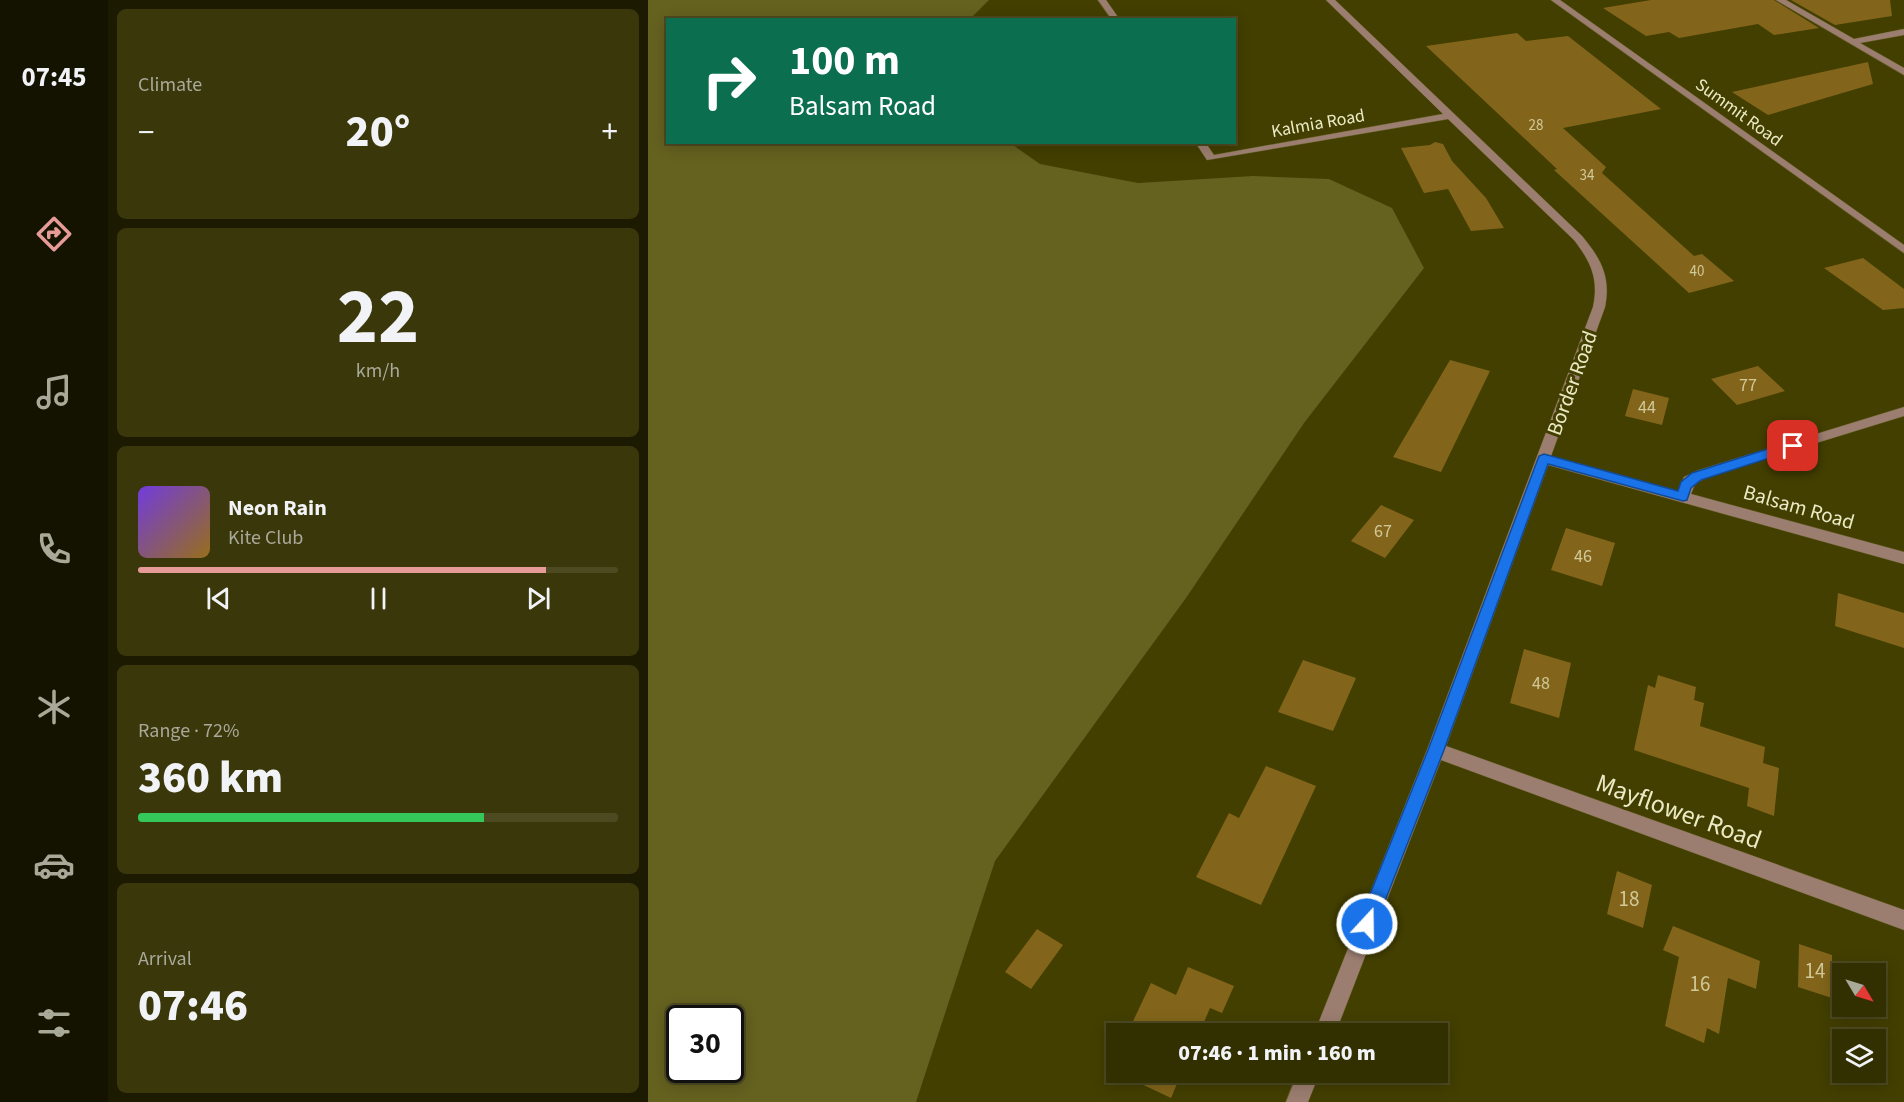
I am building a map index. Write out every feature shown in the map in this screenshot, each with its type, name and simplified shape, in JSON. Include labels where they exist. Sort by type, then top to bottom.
[{"type":"street","points":[[1101,0],[1114,18]]},
{"type":"street","name":"Border Road","points":[[1328,1023],[1436,750],[1599,307],[1604,285],[1602,275],[1578,238],[1330,0]]},
{"type":"street","name":"Summit Road","points":[[1555,0],[1904,250]]},
{"type":"street","points":[[1780,0],[1904,72]]},
{"type":"street","points":[[1852,42],[1904,32]]},
{"type":"street","name":"Kalmia Road","points":[[1201,144],[1211,158],[1449,116]]},
{"type":"street","points":[[1683,497],[1689,481],[1704,473],[1904,411]]},
{"type":"street","name":"Balsam Road","points":[[1544,459],[1904,558]]},
{"type":"street","name":"Mayflower Road","points":[[1436,750],[1904,920]]},
{"type":"street","points":[[1297,1102],[1305,1083]]},
{"type":"shaded area","points":[[648,0],[989,0],[971,18],[666,18],[666,144],[1011,144],[1040,164],[1138,183],[1253,176],[1329,179],[1392,208],[1424,268],[1304,423],[1186,598],[995,861],[916,1102],[648,1102]]},
{"type":"building","points":[[1651,0],[1774,0],[1819,28],[1774,35],[1758,24],[1679,38],[1669,32],[1646,36],[1603,8]]},
{"type":"building","points":[[1791,0],[1890,0],[1892,16],[1835,25]]},
{"type":"building","points":[[1517,33],[1526,41],[1568,36],[1661,109],[1563,128],[1606,167],[1602,173],[1694,256],[1702,254],[1734,281],[1689,293],[1554,170],[1557,169],[1426,46]]},
{"type":"building","points":[[1868,62],[1873,84],[1768,115],[1732,92]]},
{"type":"building","points":[[1435,142],[1443,144],[1452,161],[1486,198],[1504,228],[1471,231],[1448,189],[1424,193],[1401,148],[1430,145]]},
{"type":"building","points":[[1863,258],[1904,289],[1904,308],[1883,310],[1824,268]]},
{"type":"building","points":[[1450,360],[1490,371],[1441,472],[1393,457]]},
{"type":"building","points":[[1758,366],[1785,391],[1737,405],[1711,379]]},
{"type":"building","points":[[1633,389],[1669,398],[1662,425],[1625,416]]},
{"type":"building","points":[[1381,505],[1414,520],[1385,558],[1351,541]]},
{"type":"building","points":[[1566,528],[1615,543],[1602,586],[1551,570]]},
{"type":"building","points":[[1838,593],[1904,613],[1904,648],[1835,626]]},
{"type":"building","points":[[1524,649],[1571,663],[1559,718],[1510,703]]},
{"type":"building","points":[[1303,660],[1356,678],[1333,731],[1278,712]]},
{"type":"building","points":[[1658,675],[1696,687],[1694,700],[1704,703],[1700,726],[1765,747],[1763,763],[1779,768],[1774,816],[1747,806],[1749,788],[1634,750],[1648,685],[1655,688]]},
{"type":"building","points":[[1266,766],[1316,786],[1261,905],[1196,877],[1229,813],[1239,818]]},
{"type":"building","points":[[1617,871],[1652,885],[1643,928],[1607,914]]},
{"type":"building","points":[[1673,926],[1760,961],[1756,989],[1728,978],[1719,1034],[1707,1028],[1704,1043],[1665,1026],[1679,957],[1663,950]]},
{"type":"building","points":[[1037,929],[1063,945],[1031,989],[1005,972]]},
{"type":"building","points":[[1799,944],[1832,955],[1832,998],[1798,987]]},
{"type":"building","points":[[1188,967],[1234,986],[1222,1013],[1210,1008],[1204,1023],[1132,1023],[1151,983],[1176,995]]},
{"type":"building","points":[[1139,1083],[1177,1083],[1171,1098]]},
{"type":"route","points":[[1367,924],[1436,750],[1544,459],[1683,497],[1685,486],[1696,476],[1793,446]]}]
